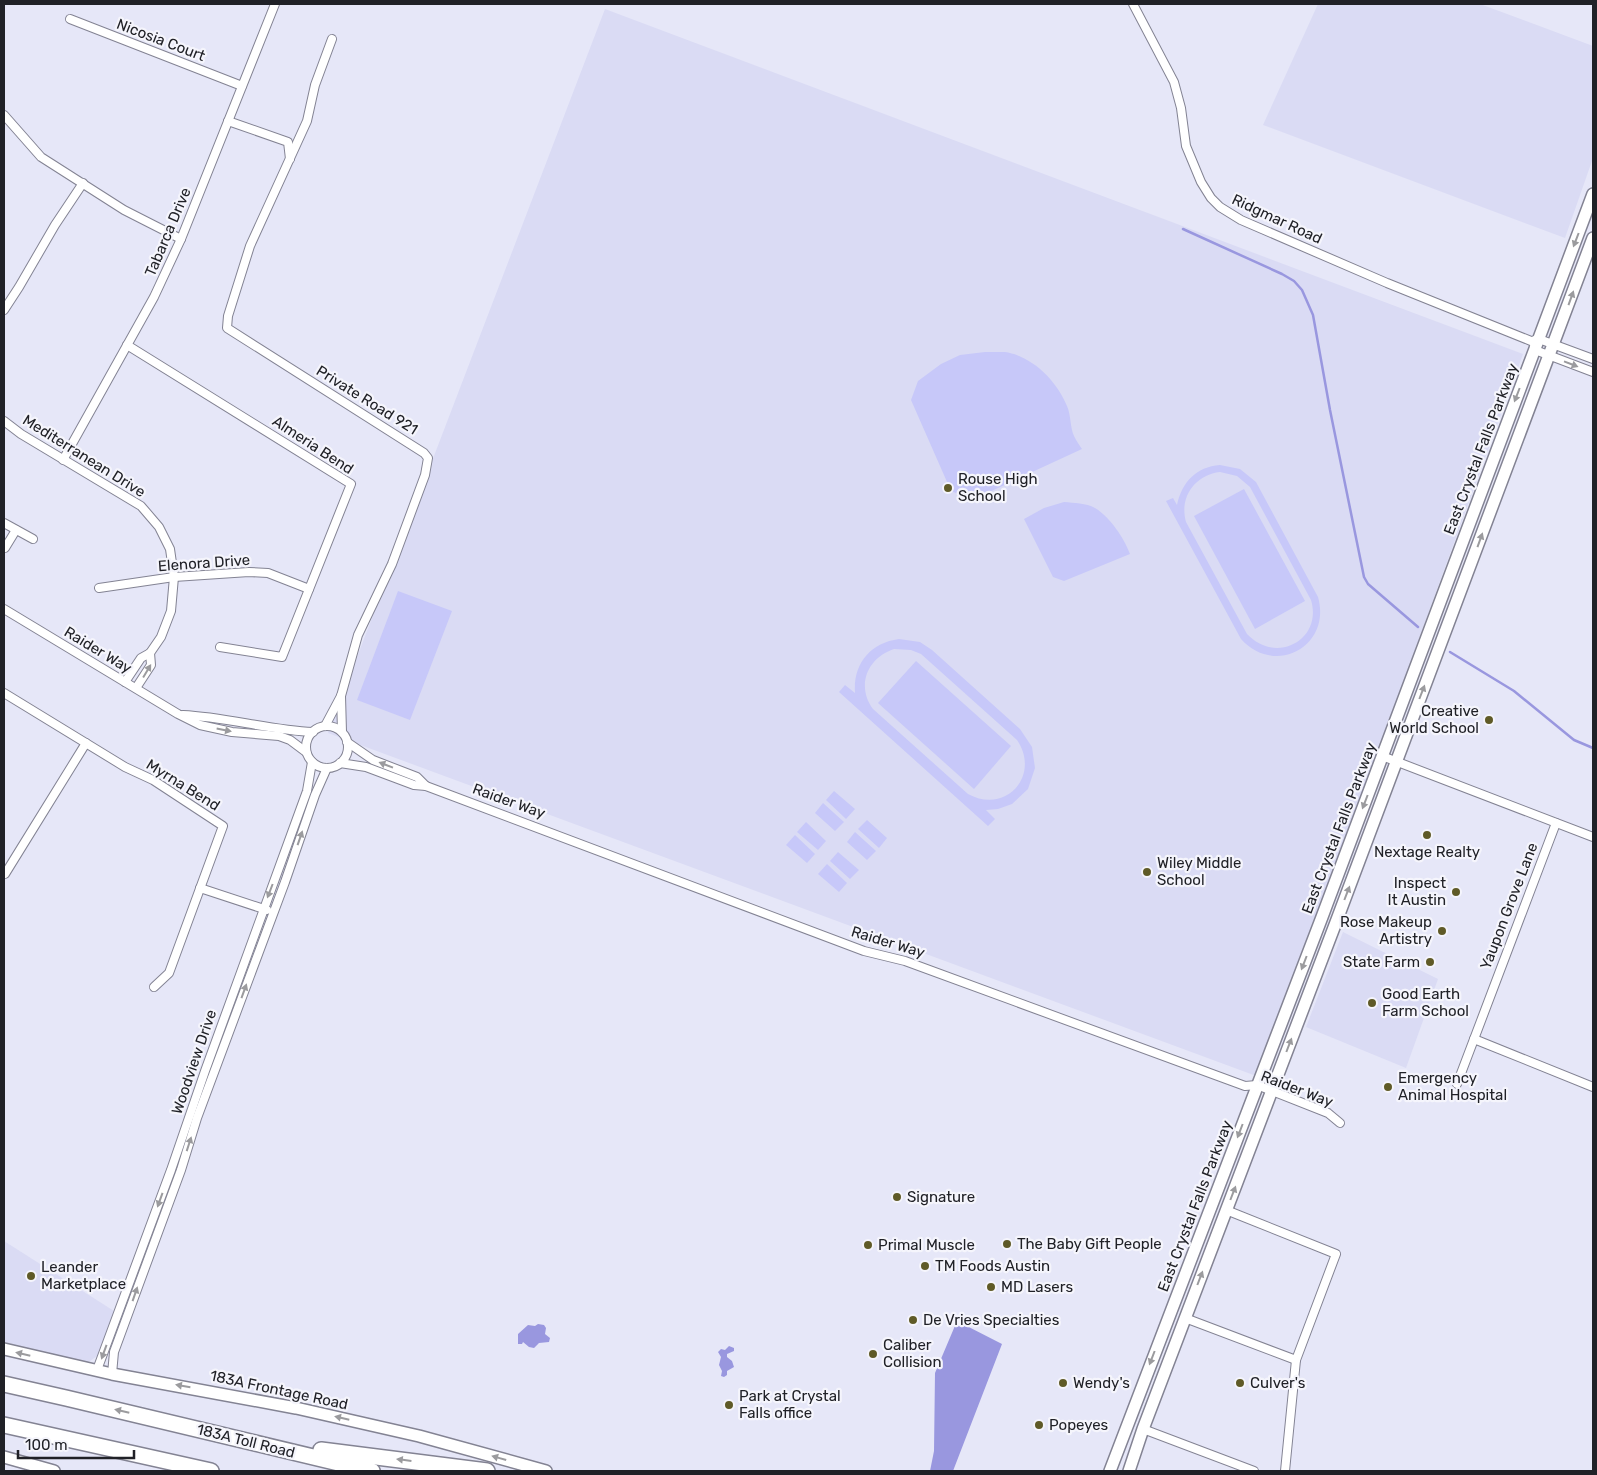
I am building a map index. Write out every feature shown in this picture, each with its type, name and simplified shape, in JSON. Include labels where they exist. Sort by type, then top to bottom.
[{"type":"highway","name":"183A Toll Road","points":[[4,1384],[372,1471]]},
{"type":"highway","points":[[4,1425],[211,1471]]},
{"type":"highway","points":[[254,1443],[487,1471]]},
{"type":"main road","name":"East Crystal Falls Parkway","points":[[1110,1471],[1322,917],[1535,343],[1593,194]]},
{"type":"main road","name":"East Crystal Falls Parkway","points":[[1129,1471],[1143,1429],[1593,238]]},
{"type":"main road","points":[[1444,592],[1460,594]]},
{"type":"main road","points":[[1322,917],[1336,922]]},
{"type":"main road","points":[[1212,1205],[1226,1210]]},
{"type":"main road","points":[[1170,1313],[1185,1318]]},
{"type":"main road","name":"183A Frontage Road","points":[[4,1349],[112,1374],[296,1408],[419,1436],[546,1471]]},
{"type":"main road","points":[[4,1457],[54,1471]]},
{"type":"street","name":"Tabarca Drive","points":[[63,460],[154,298],[181,239],[275,4]]},
{"type":"street","name":"Ridgmar Road","points":[[1132,4],[1174,82],[1181,108],[1183,134],[1190,158],[1204,187],[1220,207],[1242,220],[1387,284],[1535,343]]},
{"type":"street","name":"Nicosia Court","points":[[70,20],[242,86]]},
{"type":"street","name":"Private Road 921","points":[[325,726],[341,696],[358,635],[392,564],[426,475],[428,458],[424,453],[227,328],[228,316],[250,246],[307,121],[315,85],[332,39]]},
{"type":"street","points":[[4,115],[41,157],[146,223],[181,239]]},
{"type":"street","points":[[228,121],[288,142],[290,160]]},
{"type":"street","points":[[4,310],[55,225],[83,183]]},
{"type":"street","points":[[1535,343],[1593,372]]},
{"type":"street","points":[[1535,343],[1552,350],[1593,359]]},
{"type":"street","name":"Almeria Bend","points":[[127,345],[351,484],[282,657],[220,647]]},
{"type":"street","name":"Mediterranean Drive","points":[[4,421],[63,460],[141,506],[159,527],[170,550],[174,577],[171,611],[161,638],[150,653]]},
{"type":"street","points":[[4,523],[33,539]]},
{"type":"street","points":[[5,548],[16,530]]},
{"type":"street","name":"Elenora Drive","points":[[98,588],[174,577],[250,572],[268,573],[309,588]]},
{"type":"street","name":"Raider Way","points":[[4,609],[178,714],[200,725],[232,732],[279,736],[290,740],[306,752]]},
{"type":"street","points":[[125,682],[141,658],[150,653],[151,665],[136,688]]},
{"type":"street","name":"Myrna Bend","points":[[4,693],[126,767],[153,780],[223,826],[169,973],[154,987]]},
{"type":"street","name":"Private Road 921","points":[[341,696],[342,732]]},
{"type":"street","name":"Raider Way","points":[[178,714],[312,732]]},
{"type":"street","points":[[325,726],[332,726],[342,732],[347,742],[347,752],[340,764],[327,768],[320,767],[312,762],[306,752],[308,738],[312,732],[325,726]]},
{"type":"street","name":"Raider Way","points":[[347,742],[373,760],[417,777],[426,786]]},
{"type":"street","points":[[4,874],[86,743]]},
{"type":"street","points":[[1382,756],[1593,837]]},
{"type":"street","name":"Woodview Drive","points":[[96,1370],[171,1170],[263,909],[307,791],[312,762]]},
{"type":"street","name":"Raider Way","points":[[340,764],[366,767],[414,785],[426,786],[685,882],[782,921],[864,950],[905,961],[1245,1086],[1258,1085],[1328,1113],[1340,1123]]},
{"type":"street","name":"Woodview Drive","points":[[112,1374],[114,1352],[197,1118],[274,913],[315,794],[327,768]]},
{"type":"street","name":"Yaupon Grove Lane","points":[[1457,1084],[1556,823]]},
{"type":"street","points":[[200,888],[274,913]]},
{"type":"street","points":[[1474,1039],[1593,1087]]},
{"type":"street","points":[[1226,1210],[1336,1254],[1296,1360],[1285,1471]]},
{"type":"street","points":[[1185,1318],[1296,1360]]},
{"type":"street","points":[[1143,1429],[1254,1471]]},
{"type":"shaded area","points":[[1318,4],[1480,4],[1593,46],[1593,158],[1565,238],[1263,125]]},
{"type":"shaded area","name":"Rouse High School","points":[[605,9],[1523,354],[1259,1077],[328,733]]},
{"type":"shaded area","points":[[985,352],[1015,354],[1034,364],[1050,379],[1063,397],[1074,436],[1082,449],[972,500],[951,491],[911,400],[918,381],[941,364],[960,355]]},
{"type":"shaded area","points":[[1220,465],[1240,469],[1256,482],[1318,597],[1320,614],[1317,630],[1309,642],[1298,651],[1284,655],[1269,655],[1255,650],[1241,639],[1166,501],[1173,498],[1177,505],[1182,489],[1191,477],[1211,466]],"holes":[[[1220,472],[1237,476],[1250,487],[1311,600],[1313,614],[1310,627],[1304,637],[1294,644],[1283,647],[1271,647],[1259,643],[1247,634],[1186,522],[1184,513],[1187,496],[1196,483],[1211,474]]]},
{"type":"shaded area","points":[[1244,489],[1305,601],[1255,629],[1194,516]]},
{"type":"shaded area","points":[[1064,502],[1088,505],[1101,512],[1116,528],[1130,554],[1064,581],[1053,577],[1024,519],[1044,508]]},
{"type":"shaded area","points":[[398,591],[452,611],[410,720],[357,700]]},
{"type":"shaded area","points":[[899,639],[920,642],[932,650],[1020,729],[1032,747],[1035,768],[1028,789],[1012,804],[998,809],[986,810],[995,819],[988,826],[839,692],[845,685],[855,693],[855,683],[860,664],[872,650],[889,641]],"holes":[[[894,649],[911,650],[921,654],[1017,740],[1023,753],[1025,766],[1022,778],[1016,788],[1007,795],[995,799],[982,799],[968,794],[873,709],[865,691],[865,682],[871,666],[885,653]]]},
{"type":"shaded area","points":[[916,661],[1011,746],[974,789],[878,703]]},
{"type":"shaded area","points":[[834,791],[855,809],[846,819],[826,800]]},
{"type":"shaded area","points":[[823,803],[844,822],[835,831],[815,813]]},
{"type":"shaded area","points":[[867,820],[887,838],[879,848],[858,829]]},
{"type":"shaded area","points":[[806,822],[826,841],[818,850],[797,832]]},
{"type":"shaded area","points":[[855,832],[876,851],[867,860],[847,842]]},
{"type":"shaded area","points":[[795,835],[815,854],[807,863],[786,845]]},
{"type":"shaded area","points":[[838,852],[859,870],[850,879],[830,861]]},
{"type":"shaded area","points":[[827,864],[847,883],[839,892],[818,874]]},
{"type":"shaded area","name":"Good Earth Farm School","points":[[1343,932],[1438,979],[1406,1068],[1306,1027]]},
{"type":"shaded area","name":"Leander Marketplace","points":[[4,1241],[114,1311],[97,1356],[86,1362],[4,1342]]},
{"type":"shaded area","points":[[957,1321],[1002,1344],[953,1471],[930,1471],[934,1451],[935,1373]]},
{"type":"shaded area","points":[[538,1324],[544,1325],[546,1328],[545,1334],[550,1338],[549,1342],[539,1343],[534,1348],[529,1347],[523,1342],[518,1344],[518,1334],[528,1325],[535,1326]]},
{"type":"shaded area","points":[[729,1346],[734,1348],[734,1351],[727,1354],[727,1357],[732,1361],[734,1367],[727,1371],[727,1375],[724,1377],[721,1376],[722,1371],[719,1365],[721,1357],[718,1352],[721,1349],[725,1350]]},
{"type":"waterway","points":[[1183,229],[1282,274],[1294,281],[1302,290],[1313,315],[1364,577],[1368,584],[1418,627]]},
{"type":"waterway","points":[[1450,652],[1514,691],[1574,740],[1593,748]]},
{"type":"place","name":"Rouse High School","points":[[948,488]]},
{"type":"place","name":"Creative World School","points":[[1489,720]]},
{"type":"place","name":"Nextage Realty","points":[[1427,835]]},
{"type":"place","name":"Wiley Middle School","points":[[1147,872]]},
{"type":"place","name":"Inspect It Austin","points":[[1456,892]]},
{"type":"place","name":"Rose Makeup Artistry","points":[[1442,931]]},
{"type":"place","name":"State Farm","points":[[1430,962]]},
{"type":"place","name":"Good Earth Farm School","points":[[1372,1003]]},
{"type":"place","name":"Emergency Animal Hospital","points":[[1388,1087]]},
{"type":"place","name":"Signature","points":[[897,1197]]},
{"type":"place","name":"The Baby Gift People","points":[[1007,1244]]},
{"type":"place","name":"Primal Muscle","points":[[868,1245]]},
{"type":"place","name":"TM Foods Austin","points":[[925,1266]]},
{"type":"place","name":"Leander Marketplace","points":[[31,1276]]},
{"type":"place","name":"MD Lasers","points":[[991,1287]]},
{"type":"place","name":"De Vries Specialties","points":[[913,1320]]},
{"type":"place","name":"Caliber Collision","points":[[873,1354]]},
{"type":"place","name":"Wendy's","points":[[1063,1383]]},
{"type":"place","name":"Culver's","points":[[1240,1383]]},
{"type":"place","name":"Park at Crystal Falls office","points":[[729,1405]]},
{"type":"place","name":"Popeyes","points":[[1039,1425]]}]
